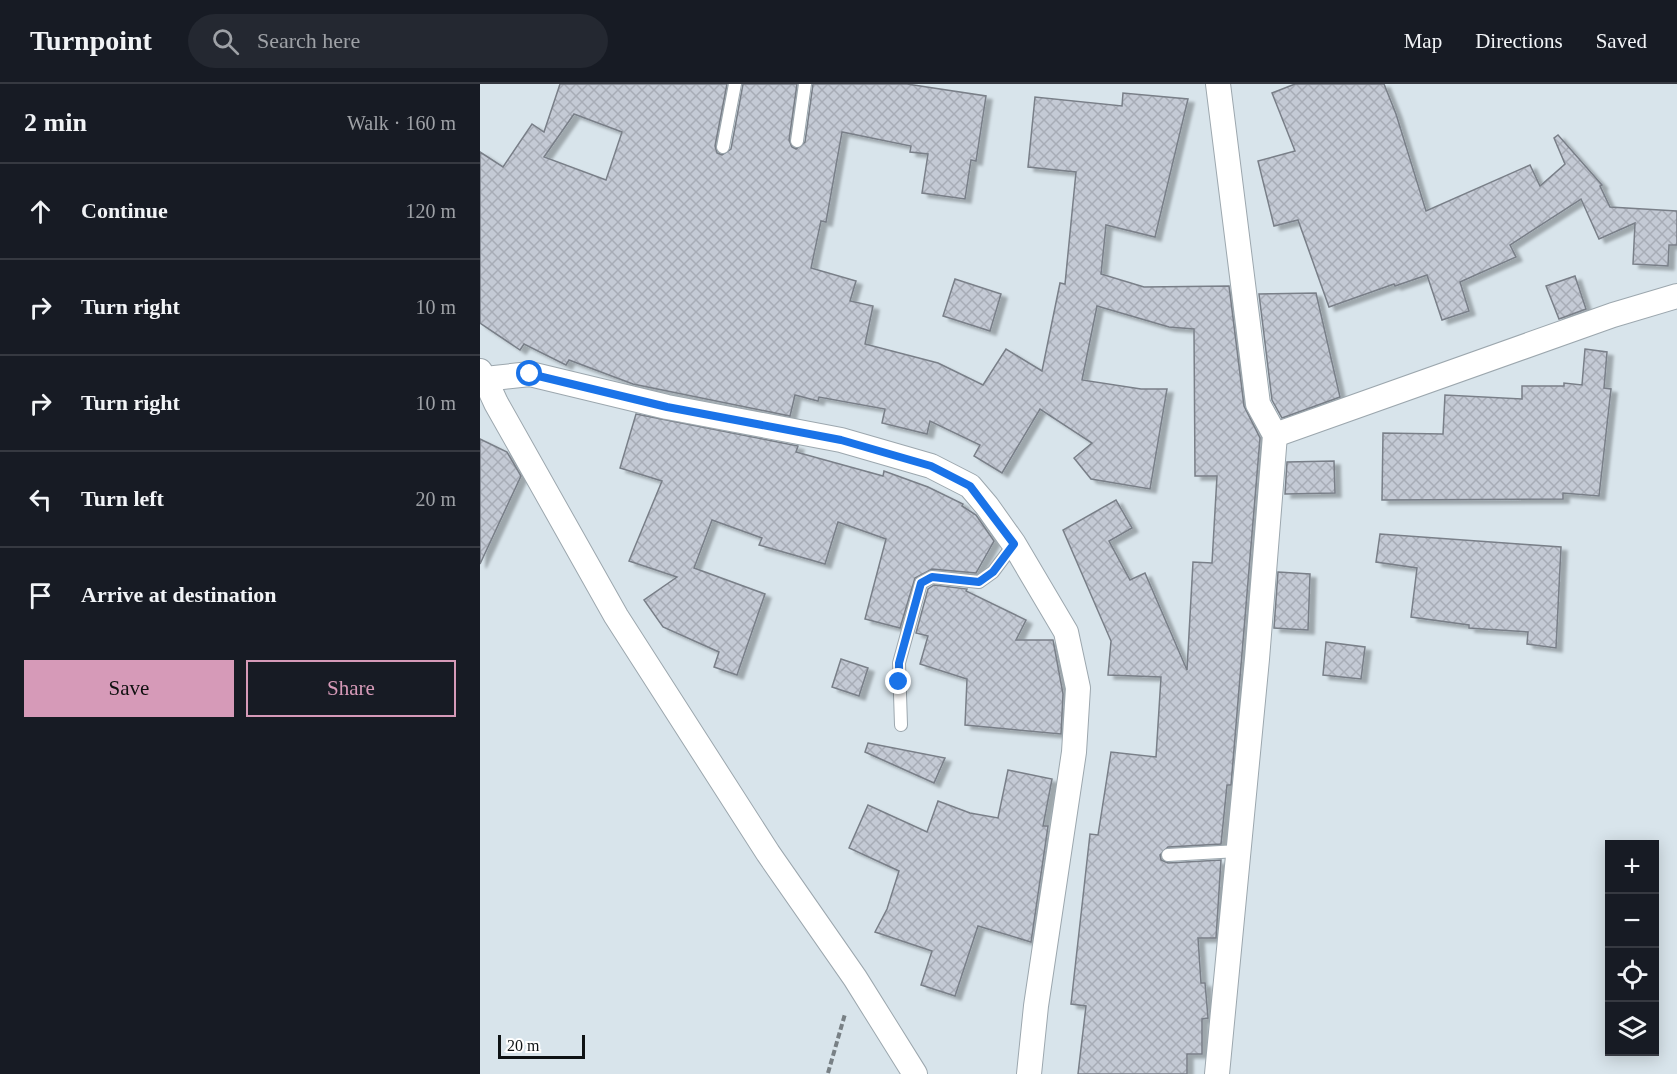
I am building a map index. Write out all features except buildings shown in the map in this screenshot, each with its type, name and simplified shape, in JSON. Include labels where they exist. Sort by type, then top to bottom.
[{"type":"street","points":[[1217,1074],[1257,659],[1275,435],[1258,404],[1218,84]]},
{"type":"street","points":[[1275,435],[1613,315],[1677,296]]},
{"type":"street","points":[[915,1074],[855,978],[768,853],[616,616],[496,403],[483,375],[530,374],[667,407],[841,440],[931,466],[970,486],[1014,544],[1066,632],[1078,688],[1074,752],[1036,1006],[1029,1074]]},
{"type":"lane","points":[[723,147],[735,84]]},
{"type":"lane","points":[[797,141],[805,84]]},
{"type":"lane","points":[[901,725],[899,663],[921,583],[932,577],[979,582],[993,572],[1014,544]]},
{"type":"lane","points":[[1168,855],[1238,851]]},
{"type":"path","points":[[828,1074],[855,978]]},
{"type":"route","points":[[530,374],[667,407],[841,440],[931,466],[970,486],[1014,544],[993,572],[979,582],[932,577],[921,583],[899,663],[899,682]]}]
